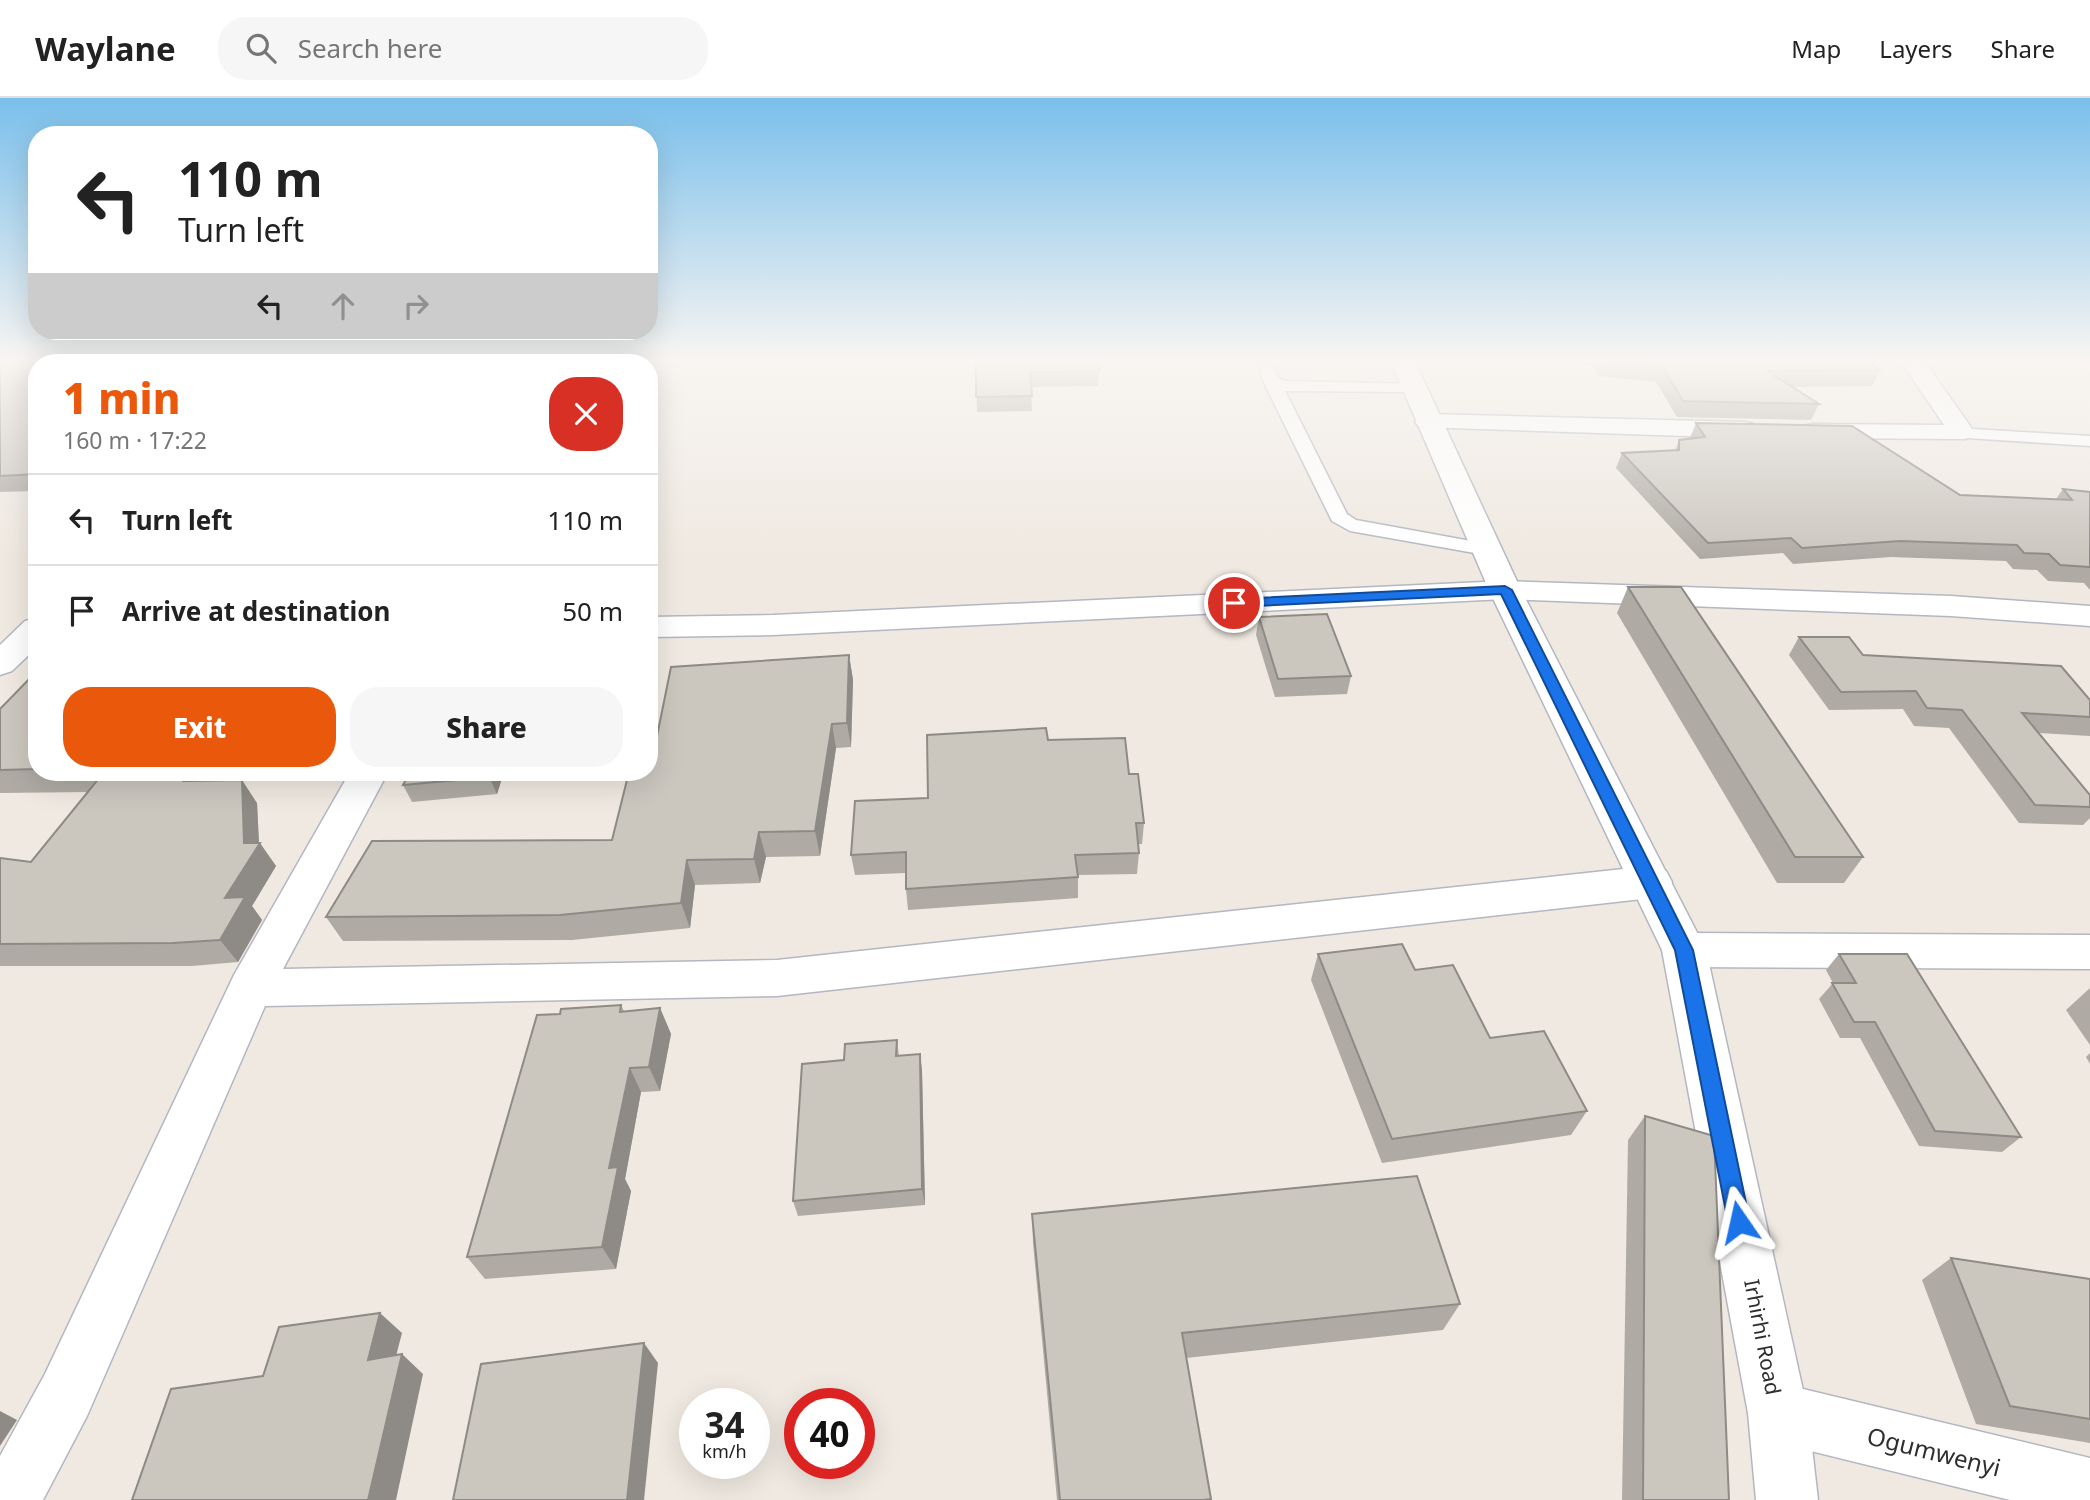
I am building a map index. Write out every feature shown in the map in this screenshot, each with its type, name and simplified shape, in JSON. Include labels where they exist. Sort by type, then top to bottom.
[{"type":"street","name":"Irhirhi Road","points":[[1432,427],[1505,590],[1684,950],[1778,1413],[1787,1500]]},
{"type":"street","points":[[1745,427],[1776,431],[1956,433],[1960,430],[1958,427]]},
{"type":"street","points":[[658,627],[773,625],[1505,590],[1951,606],[2090,616]]},
{"type":"street","points":[[0,664],[26,633]]},
{"type":"street","points":[[10,1500],[66,1395],[250,988],[364,781]]},
{"type":"street","points":[[250,988],[777,978],[1651,882]]},
{"type":"street","points":[[1684,950],[2090,952]]},
{"type":"street","name":"Ogumwenyi","points":[[1778,1413],[2090,1489]]},
{"type":"lane","points":[[1295,427],[1339,517],[1350,524],[1486,549]]},
{"type":"lane","points":[[1956,433],[2090,441]]},
{"type":"building","points":[[0,427],[28,427],[28,474],[0,476]]},
{"type":"building","points":[[1699,427],[1854,427],[1960,495],[2072,500],[2063,489],[2090,492],[2090,567],[2060,565],[2049,554],[2024,553],[2017,545],[1900,541],[1802,548],[1791,538],[1708,543],[1622,453],[1679,450],[1679,440],[1705,437]]},
{"type":"building","points":[[1628,587],[1681,587],[1863,857],[1795,857]]},
{"type":"building","points":[[1327,614],[1351,676],[1278,679],[1259,617]]},
{"type":"building","points":[[1799,637],[1849,637],[1863,655],[2061,666],[2090,700],[2090,717],[2022,713],[2090,795],[2090,807],[2035,805],[1962,710],[1927,708],[1916,691],[1841,692]]},
{"type":"building","points":[[849,655],[847,723],[832,724],[815,831],[759,832],[754,859],[687,860],[681,903],[560,915],[326,917],[372,841],[612,840],[627,781],[658,781],[658,731],[671,667]]},
{"type":"building","points":[[28,680],[28,769],[0,770],[0,709]]},
{"type":"building","points":[[1046,728],[1048,740],[1125,738],[1129,774],[1138,774],[1144,823],[1136,823],[1139,853],[1075,855],[1078,877],[906,889],[906,852],[851,855],[855,801],[928,798],[927,735]]},
{"type":"building","points":[[97,781],[242,781],[244,843],[260,843],[225,898],[245,897],[220,940],[173,943],[0,944],[0,858],[31,862]]},
{"type":"building","points":[[405,781],[446,781],[403,785]]},
{"type":"building","points":[[1402,944],[1415,970],[1453,965],[1490,1038],[1544,1031],[1587,1111],[1392,1139],[1318,954]]},
{"type":"building","points":[[1839,954],[1907,954],[2021,1137],[1935,1131],[1875,1022],[1854,1022],[1832,983],[1856,983]]},
{"type":"building","points":[[621,1005],[620,1012],[660,1008],[649,1067],[630,1068],[609,1168],[618,1167],[602,1247],[467,1257],[537,1015],[560,1014],[561,1009]]},
{"type":"building","points":[[897,1040],[896,1056],[920,1054],[922,1189],[793,1201],[802,1064],[844,1060],[845,1044]]},
{"type":"building","points":[[1645,1116],[1714,1136],[1729,1500],[1643,1500]]},
{"type":"building","points":[[1417,1176],[1460,1304],[1182,1333],[1211,1499],[1060,1500],[1032,1214]]},
{"type":"building","points":[[1951,1258],[2090,1279],[2090,1419],[2010,1406]]},
{"type":"building","points":[[380,1313],[368,1360],[402,1354],[368,1500],[132,1500],[171,1389],[263,1376],[279,1327]]},
{"type":"building","points":[[644,1343],[627,1500],[453,1500],[481,1364]]},
{"type":"route","points":[[1234,603],[1505,590],[1684,950],[1739,1222]]}]
